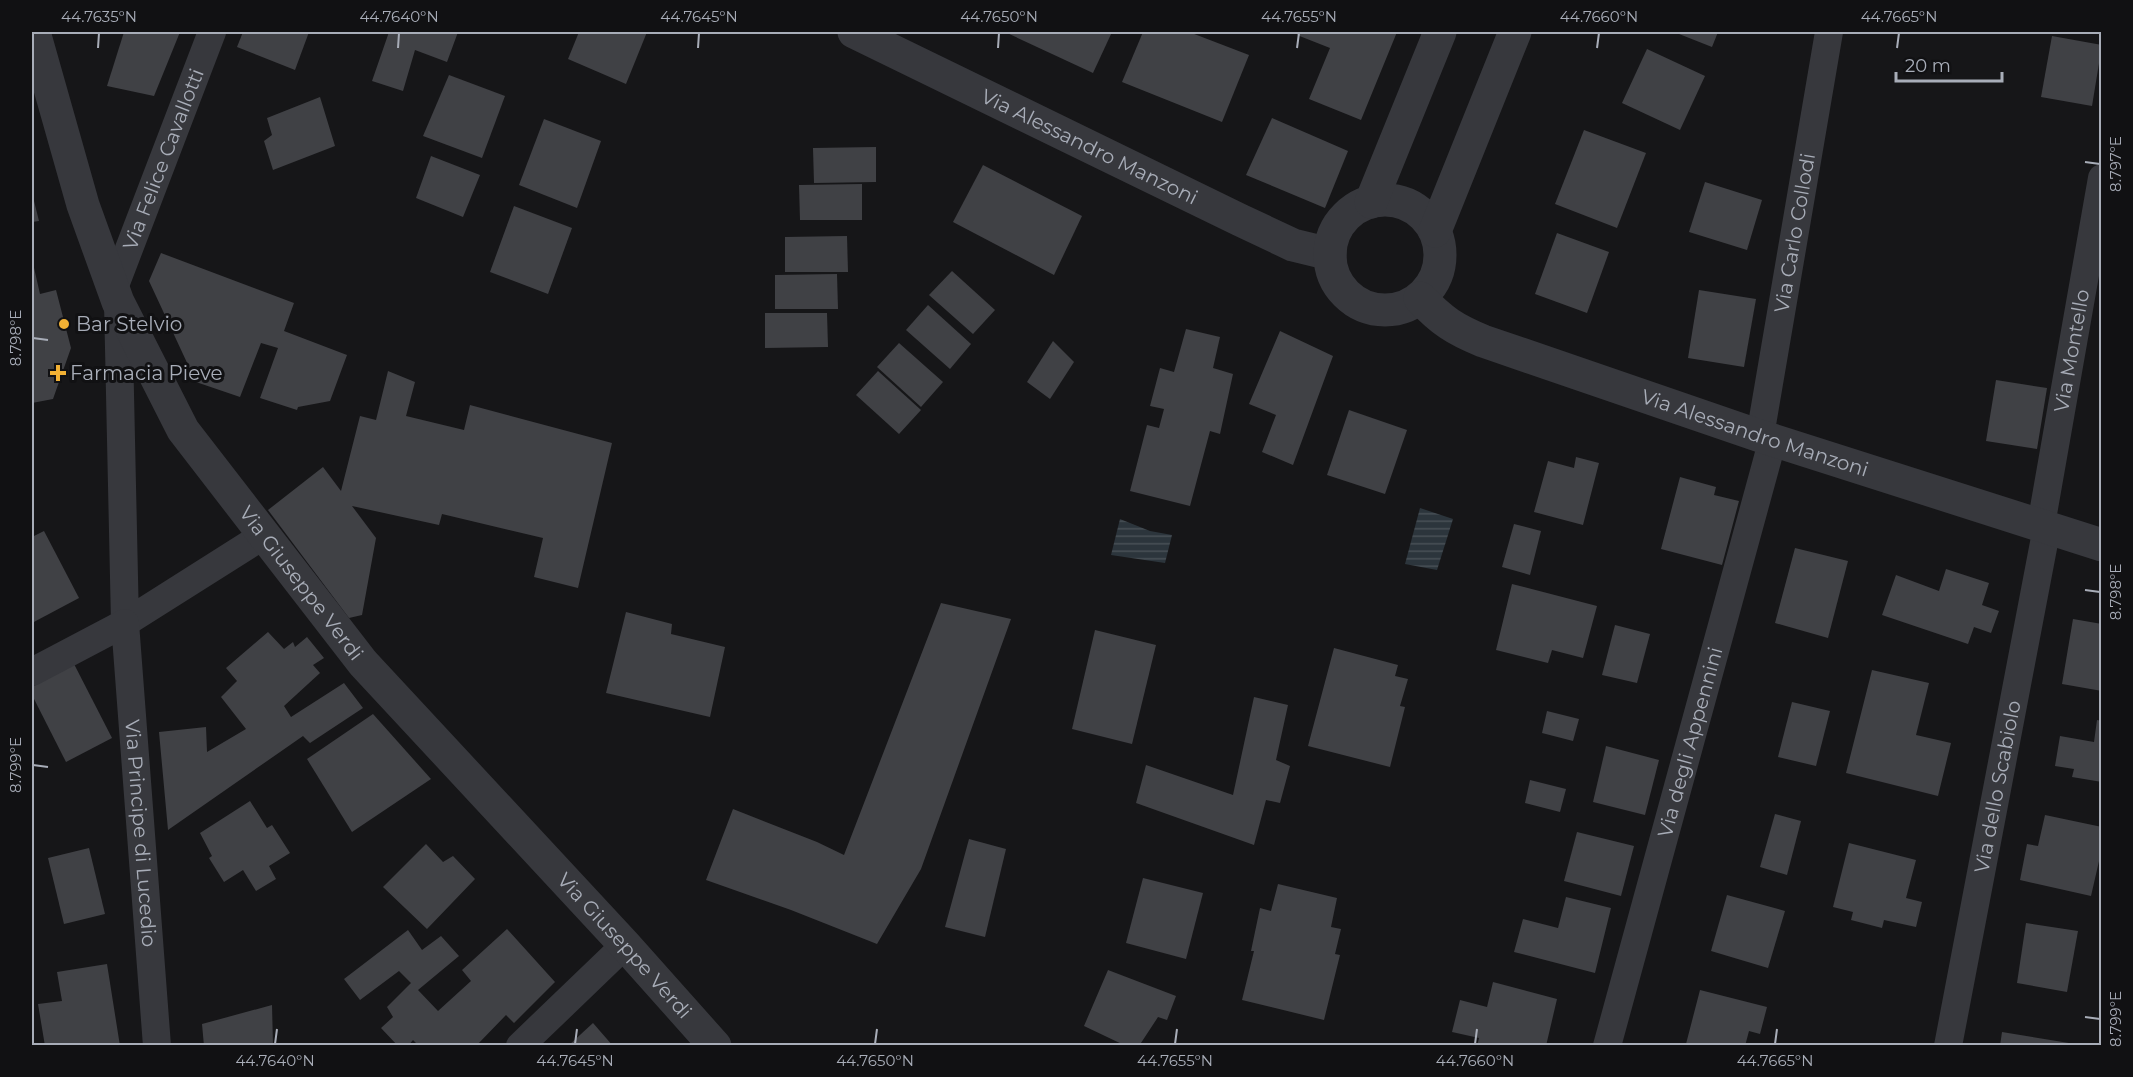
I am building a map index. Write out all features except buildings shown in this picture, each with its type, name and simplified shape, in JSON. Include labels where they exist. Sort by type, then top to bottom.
[{"type":"street","name":"Via Giuseppe Verdi","points":[[34,32],[82,205],[116,295],[183,430],[363,663],[625,945],[715,1046]]},
{"type":"street","name":"Via Felice Cavallotti","points":[[116,295],[212,32]]},
{"type":"street","name":"Via Alessandro Manzoni","points":[[854,32],[1293,245],[1330,254]]},
{"type":"street","points":[[1371,202],[1440,32]]},
{"type":"street","points":[[1435,231],[1515,32]]},
{"type":"street","name":"Via Carlo Collodi","points":[[1766,437],[1829,32]]},
{"type":"street","name":"Via Montello","points":[[2044,526],[2102,178]]},
{"type":"street","points":[[1386,200],[1415,208],[1435,231],[1440,249],[1439,267],[1432,284],[1420,298],[1406,306],[1391,310],[1361,305],[1348,296],[1338,284],[1332,270],[1330,254],[1332,240],[1338,227],[1358,207],[1371,202],[1386,200]]},
{"type":"street","name":"Via Principe di Lucedio","points":[[116,295],[125,623],[157,1046]]},
{"type":"street","name":"Via Alessandro Manzoni","points":[[1420,298],[1441,320],[1458,331],[1484,341],[1766,437],[2102,545]]},
{"type":"street","name":"Via degli Appennini","points":[[1607,1046],[1766,437]]},
{"type":"street","name":"Via dello Scabiolo","points":[[1948,1046],[2044,526]]},
{"type":"street","points":[[32,672],[125,623],[264,535]]},
{"type":"street","points":[[520,1046],[625,945]]},
{"type":"shaded area","points":[[1420,508],[1453,519],[1437,570],[1405,564]]},
{"type":"shaded area","points":[[1120,519],[1150,531],[1172,535],[1165,563],[1111,555]]},
{"type":"place","name":"Bar Stelvio","points":[[64,324]]},
{"type":"place","name":"Farmacia Pieve","points":[[58,373]]}]
